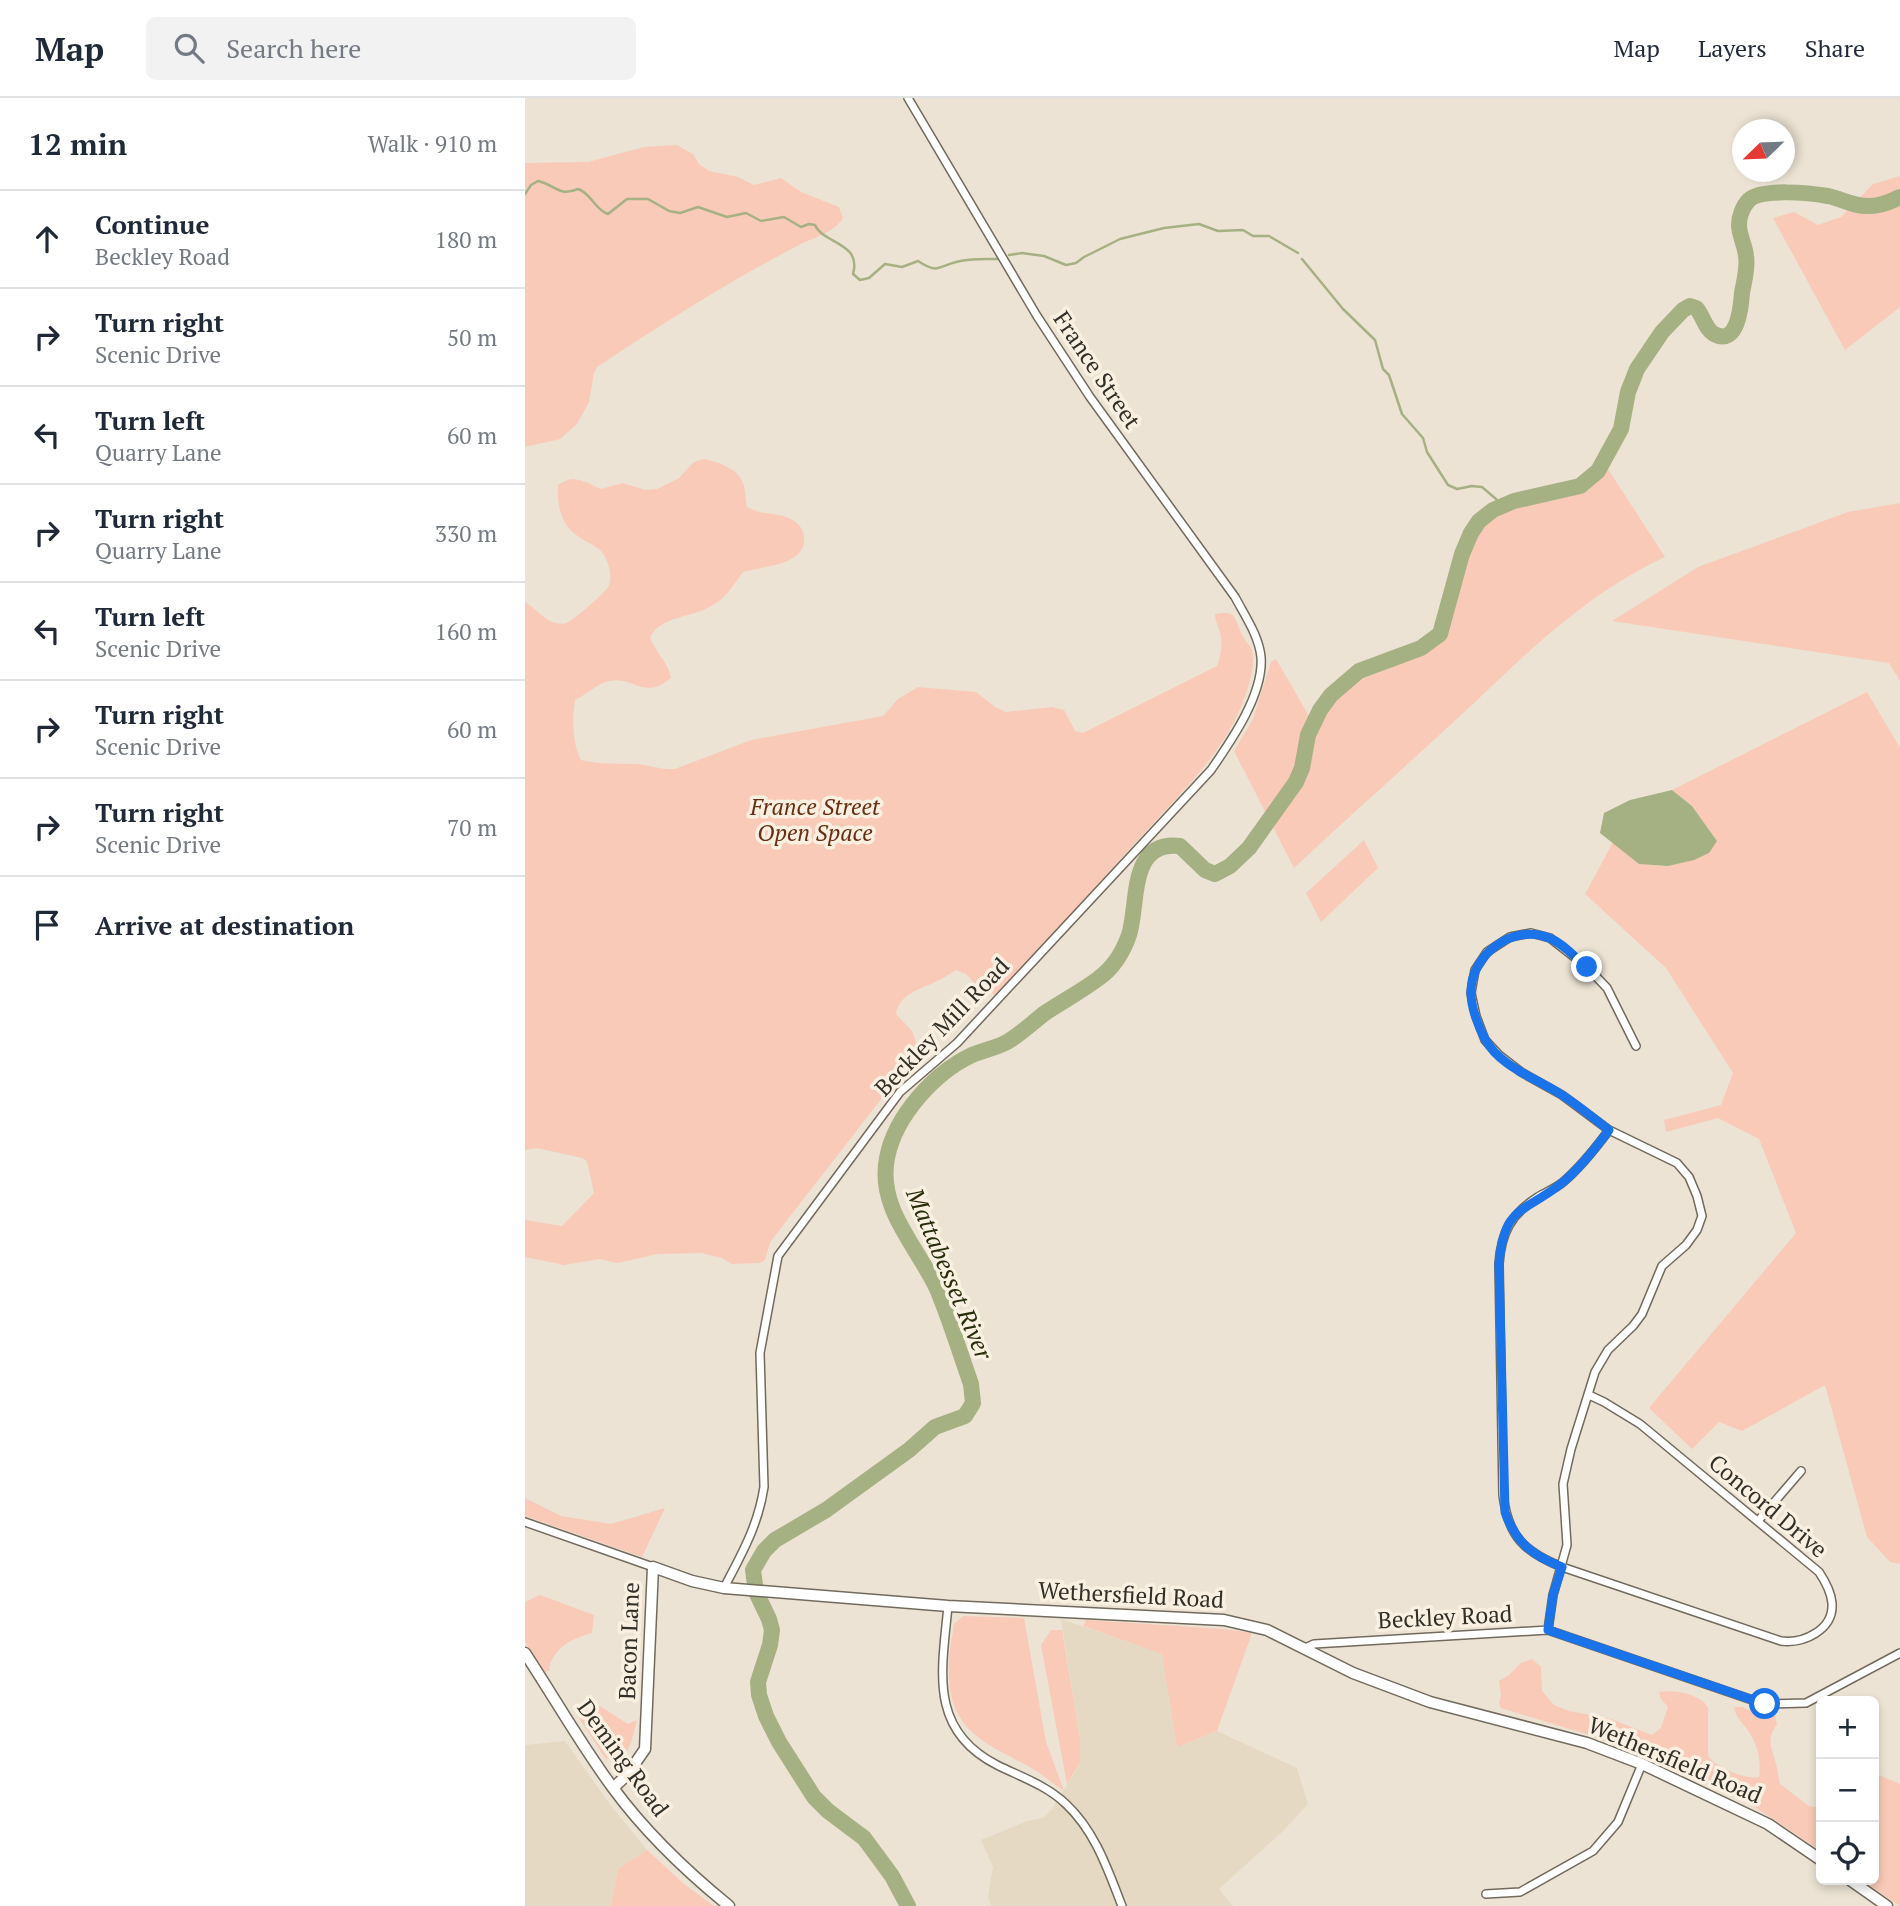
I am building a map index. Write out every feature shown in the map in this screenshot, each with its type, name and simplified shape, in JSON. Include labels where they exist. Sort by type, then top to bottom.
[{"type":"street","name":"France Street","points":[[908,98],[1037,316],[1090,397],[1235,597],[1251,626],[1262,658]]},
{"type":"street","name":"Beckley Mill Road","points":[[724,1588],[753,1532],[761,1506],[764,1487],[760,1353],[778,1256],[901,1092],[957,1044],[1211,770],[1241,726],[1259,680],[1262,658]]},
{"type":"street","points":[[1548,1630],[1553,1595],[1567,1545],[1563,1484],[1571,1449],[1600,1362],[1642,1314],[1662,1266],[1686,1245],[1697,1230],[1702,1216],[1689,1177],[1678,1163],[1609,1130],[1562,1095],[1521,1072],[1493,1049],[1486,1040],[1476,1016],[1471,993],[1475,970],[1487,952],[1510,937],[1531,933],[1550,938],[1587,967],[1607,988],[1636,1046]]},
{"type":"street","points":[[1562,1567],[1529,1551],[1510,1527],[1505,1512],[1500,1244],[1507,1225],[1516,1213],[1573,1173],[1609,1130]]},
{"type":"street","name":"Concord Drive","points":[[1562,1567],[1793,1643],[1817,1633],[1832,1610],[1828,1587],[1819,1572],[1640,1424],[1589,1395]]},
{"type":"street","points":[[1758,1521],[1801,1471]]},
{"type":"street","name":"Wethersfield Road","points":[[525,1522],[692,1581],[724,1588],[947,1606],[1224,1620],[1266,1630],[1353,1673],[1430,1702],[1587,1742],[1642,1764],[1768,1824],[1816,1857]]},
{"type":"street","name":"Bacon Lane","points":[[613,1788],[628,1775],[645,1749],[653,1567]]},
{"type":"street","points":[[947,1606],[942,1692],[953,1725],[963,1740],[979,1755],[1050,1792],[1080,1819],[1094,1840],[1122,1906]]},
{"type":"street","name":"Beckley Road","points":[[1305,1648],[1314,1644],[1548,1630],[1765,1704],[1806,1703],[1900,1653]]},
{"type":"street","name":"Deming Road","points":[[525,1653],[613,1788],[683,1868],[729,1906]]},
{"type":"street","points":[[1486,1894],[1520,1892],[1593,1851],[1618,1822],[1642,1764]]},
{"type":"street","points":[[1857,1885],[1887,1906]]},
{"type":"shaded area","points":[[1672,790],[1692,806],[1717,841],[1709,853],[1694,860],[1668,866],[1639,864],[1600,833],[1604,813],[1630,800]]},
{"type":"shaded area","points":[[1061,1619],[1163,1654],[1177,1747],[1217,1731],[1297,1768],[1308,1804],[1283,1831],[1219,1889],[1233,1906],[991,1906],[988,1896],[993,1867],[981,1840],[1027,1821],[1043,1818],[1052,1809],[1080,1764],[1080,1739]]},
{"type":"shaded area","points":[[565,1741],[609,1803],[647,1850],[618,1869],[611,1906],[525,1906],[525,1745]]},
{"type":"green space","points":[[677,145],[693,154],[699,164],[709,171],[738,177],[754,185],[781,178],[801,192],[839,207],[843,218],[828,231],[721,289],[597,367],[589,402],[577,424],[560,439],[525,447],[525,163],[588,162],[644,147]]},
{"type":"green space","points":[[1900,176],[1900,307],[1845,350],[1773,218],[1794,212],[1818,225],[1841,217],[1873,184]]},
{"type":"green space","name":"France Street Open Space","points":[[704,459],[733,470],[741,478],[747,507],[758,512],[784,516],[797,523],[804,534],[803,547],[798,554],[781,563],[743,572],[718,602],[670,621],[655,630],[650,637],[671,678],[661,685],[646,688],[618,680],[609,681],[575,700],[573,731],[581,760],[675,769],[751,740],[883,716],[898,699],[918,687],[976,692],[1006,712],[1052,707],[1064,710],[1075,731],[1083,733],[1217,666],[1222,640],[1215,614],[1228,614],[1235,618],[1252,650],[1253,667],[1245,697],[1234,722],[1201,770],[995,996],[989,989],[982,992],[966,974],[956,970],[911,993],[902,1001],[896,1014],[912,1031],[920,1053],[919,1059],[912,1069],[889,1089],[770,1242],[765,1260],[760,1263],[732,1264],[722,1258],[701,1253],[658,1254],[617,1263],[599,1259],[564,1265],[525,1257],[525,1220],[562,1226],[594,1193],[587,1161],[537,1148],[525,1150],[525,602],[548,620],[566,623],[595,600],[609,584],[610,572],[605,556],[566,524],[559,505],[558,485],[574,479],[601,489],[623,483],[645,490],[657,489],[679,478],[694,462]]},
{"type":"green space","points":[[1604,463],[1665,557],[1612,586],[1564,622],[1294,868],[1234,751],[1253,719],[1271,662],[1276,659],[1313,723],[1332,693],[1352,676],[1371,666],[1420,649],[1439,635],[1445,624],[1464,547],[1476,525],[1489,512],[1505,504],[1577,486],[1592,477]]},
{"type":"green space","points":[[1900,503],[1900,681],[1889,663],[1612,621],[1698,567],[1848,512]]},
{"type":"green space","points":[[1867,692],[1900,748],[1900,1564],[1890,1562],[1867,1537],[1825,1385],[1742,1431],[1719,1422],[1692,1449],[1649,1408],[1796,1233],[1759,1139],[1718,1118],[1666,1132],[1664,1120],[1721,1105],[1733,1073],[1666,968],[1585,894],[1613,842],[1639,864],[1668,866],[1717,841],[1692,806],[1672,790]]},
{"type":"green space","points":[[1364,840],[1378,868],[1321,922],[1306,893]]},
{"type":"green space","points":[[525,1498],[561,1516],[611,1524],[665,1508],[642,1557],[525,1516]]},
{"type":"green space","points":[[540,1595],[594,1615],[592,1633],[571,1641],[560,1649],[552,1660],[550,1670],[545,1672],[525,1642],[525,1602]]},
{"type":"green space","points":[[963,1616],[1024,1618],[1046,1742],[1064,1791],[1033,1769],[984,1741],[963,1722],[951,1693],[949,1667],[954,1624]]},
{"type":"green space","points":[[1086,1620],[1252,1633],[1217,1731],[1177,1747],[1162,1654],[1083,1626]]},
{"type":"green space","points":[[1051,1630],[1062,1630],[1080,1739],[1080,1763],[1067,1784],[1041,1645]]},
{"type":"green space","points":[[1532,1659],[1541,1667],[1542,1691],[1554,1705],[1569,1711],[1611,1719],[1652,1735],[1661,1728],[1668,1707],[1659,1692],[1679,1692],[1700,1699],[1708,1708],[1708,1756],[1725,1769],[1747,1777],[1759,1777],[1758,1753],[1734,1707],[1775,1716],[1777,1724],[1770,1742],[1780,1784],[1809,1806],[1816,1807],[1816,1848],[1750,1804],[1720,1790],[1589,1735],[1501,1708],[1499,1681],[1521,1663]]},
{"type":"green space","points":[[600,1706],[628,1724],[637,1720],[631,1743],[622,1760],[605,1758],[577,1715]]},
{"type":"green space","points":[[1879,1775],[1900,1784],[1900,1906],[1868,1885],[1879,1885]]},
{"type":"green space","points":[[647,1850],[684,1884],[714,1906],[611,1906],[618,1869]]},
{"type":"waterway","points":[[525,194],[531,185],[538,181],[561,191],[578,189],[608,214],[627,199],[648,199],[669,211],[680,213],[698,207],[727,217],[746,213],[761,221],[784,217],[801,227],[815,225],[819,231],[847,249],[854,263],[853,274],[860,280],[869,278],[885,264],[902,267],[918,261],[937,268],[966,260],[998,259]]},
{"type":"waterway","name":"Mattabesset River","points":[[908,1906],[892,1876],[864,1838],[814,1797],[766,1716],[758,1682],[772,1630],[756,1592],[753,1570],[764,1551],[775,1540],[826,1510],[909,1450],[935,1427],[965,1416],[973,1403],[971,1384],[937,1289],[901,1227],[888,1194],[885,1177],[887,1158],[898,1127],[918,1098],[944,1073],[972,1055],[1012,1039],[1109,969],[1121,953],[1129,935],[1139,877],[1151,853],[1163,847],[1180,846],[1205,870],[1215,874],[1230,866],[1249,848],[1296,782],[1302,768],[1308,735],[1331,695],[1359,671],[1421,648],[1440,634],[1462,554],[1479,521],[1493,510],[1514,501],[1580,486],[1598,471],[1621,429],[1628,392],[1637,369],[1662,332],[1683,310],[1690,306],[1696,308],[1714,334],[1722,337],[1733,330],[1739,315],[1747,266],[1739,222],[1743,208],[1749,200],[1764,194],[1799,193],[1828,196],[1870,206],[1900,197]]},
{"type":"waterway","points":[[1009,255],[1022,253],[1044,256],[1066,265],[1076,263],[1120,239],[1164,228],[1199,224],[1218,231],[1243,230],[1253,236],[1269,236],[1298,253]]},
{"type":"waterway","points":[[1302,259],[1343,309],[1375,340],[1383,369],[1389,375],[1402,414],[1423,438],[1427,452],[1448,485],[1457,489],[1482,487],[1503,505]]},
{"type":"route","points":[[1587,967],[1550,938],[1531,933],[1510,937],[1487,952],[1475,970],[1471,993],[1476,1016],[1486,1040],[1499,1055],[1521,1072],[1562,1095],[1609,1130],[1573,1173],[1516,1213],[1507,1225],[1500,1244],[1505,1512],[1518,1540],[1529,1551],[1562,1567],[1553,1595],[1548,1630],[1765,1704]]}]
